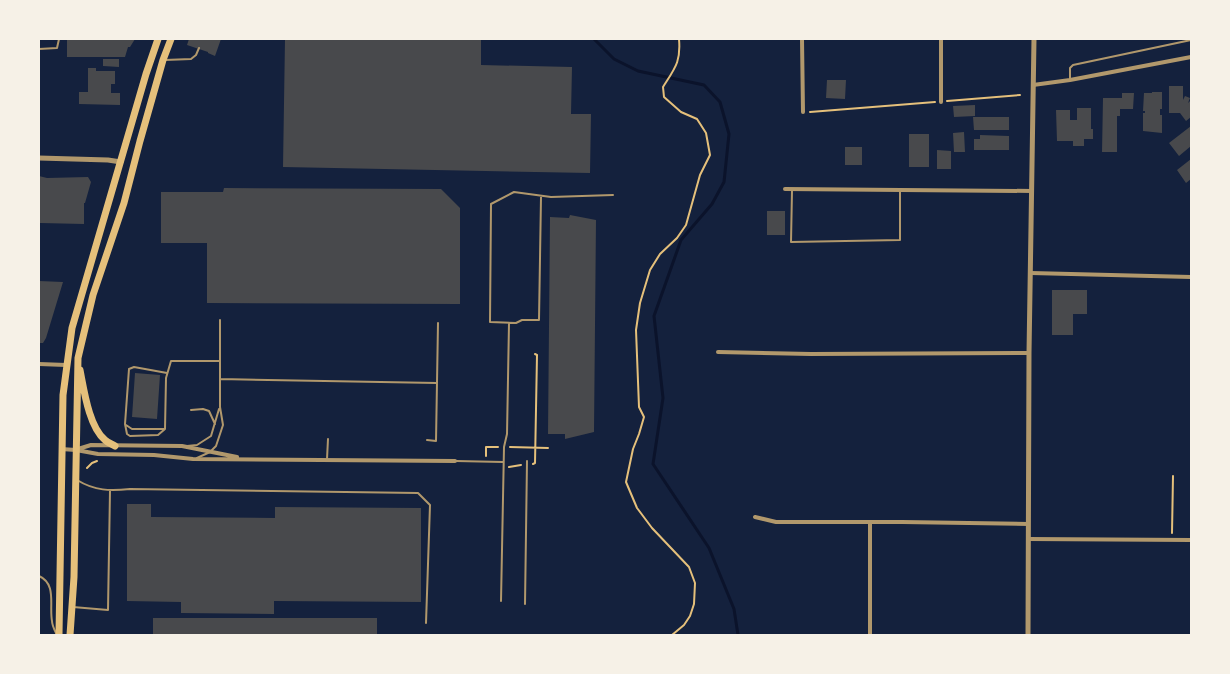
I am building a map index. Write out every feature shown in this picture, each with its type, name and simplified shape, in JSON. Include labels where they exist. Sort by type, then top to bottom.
[{"type":"highway","points":[[58,635],[63,395],[72,328],[158,39]]},
{"type":"highway","points":[[70,635],[78,358],[93,295],[124,204],[163,60],[171,39]]},
{"type":"highway","points":[[121,162],[134,165]]},
{"type":"highway","points":[[78,358],[87,403],[98,432],[105,440],[115,446]]},
{"type":"street","points":[[802,39],[803,112]]},
{"type":"street","points":[[941,39],[941,102]]},
{"type":"street","points":[[1028,635],[1029,353],[1034,39]]},
{"type":"street","points":[[1033,85],[1070,80],[1191,57]]},
{"type":"street","points":[[39,158],[121,162]]},
{"type":"street","points":[[785,189],[1032,191]]},
{"type":"street","points":[[1031,273],[1191,277]]},
{"type":"street","points":[[718,352],[810,354],[1029,353]]},
{"type":"street","points":[[39,364],[66,364]]},
{"type":"street","points":[[76,450],[91,446],[182,446],[241,458]]},
{"type":"street","points":[[62,449],[98,454],[154,455],[193,459],[455,461]]},
{"type":"street","points":[[755,517],[776,522],[1028,524]]},
{"type":"street","points":[[870,522],[870,635]]},
{"type":"street","points":[[1028,539],[1191,540]]},
{"type":"lane","points":[[39,49],[57,48],[59,39]]},
{"type":"lane","points":[[1070,80],[1070,68],[1076,64],[1191,40]]},
{"type":"lane","points":[[163,60],[191,58],[196,55],[199,48]]},
{"type":"lane","points":[[792,189],[791,242],[900,240],[900,191]]},
{"type":"lane","points":[[540,197],[539,320],[522,320],[516,323],[490,322],[491,204],[514,192],[540,197],[614,195]]},
{"type":"lane","points":[[193,459],[210,452],[216,446],[223,426],[220,407],[220,320]]},
{"type":"lane","points":[[501,601],[503,462],[507,434],[509,323]]},
{"type":"lane","points":[[427,440],[436,441],[438,324]]},
{"type":"lane","points":[[167,373],[134,367],[129,370],[125,424],[126,432],[130,436],[158,435],[165,429],[166,378],[170,361],[220,361]]},
{"type":"lane","points":[[220,380],[437,383]]},
{"type":"lane","points":[[182,446],[197,445],[211,436],[220,407]]},
{"type":"lane","points":[[191,410],[203,409],[209,411],[215,426]]},
{"type":"lane","points":[[125,424],[132,429],[165,429]]},
{"type":"lane","points":[[327,459],[328,439]]},
{"type":"lane","points":[[455,461],[503,462]]},
{"type":"lane","points":[[525,604],[527,461]]},
{"type":"lane","points":[[75,479],[90,488],[110,491],[130,489],[418,493],[430,505],[426,623]]},
{"type":"lane","points":[[72,607],[108,610],[110,491]]},
{"type":"lane","points":[[39,576],[45,579],[50,586],[52,623],[58,635]]},
{"type":"path","points":[[672,635],[690,616],[694,604],[695,583],[689,567],[652,528],[638,508],[626,482],[632,449],[644,418],[639,406],[637,375],[636,330],[640,302],[650,270],[660,254],[686,225],[700,175],[710,156],[706,133],[697,118],[681,112],[664,97],[663,87],[676,67],[681,54],[679,39]]},
{"type":"path","points":[[803,112],[1020,95]]},
{"type":"path","points":[[504,467],[535,464],[537,354],[535,354]]},
{"type":"path","points":[[1172,540],[1173,476]]},
{"type":"building","points":[[67,39],[135,39],[130,47],[128,47],[125,57],[67,57]]},
{"type":"building","points":[[189,39],[221,39],[215,56],[187,45]]},
{"type":"building","points":[[285,39],[481,40],[481,65],[572,67],[571,114],[591,114],[590,173],[283,167]]},
{"type":"building","points":[[103,59],[119,59],[119,67],[103,66]]},
{"type":"building","points":[[88,68],[96,68],[96,71],[115,71],[115,84],[111,84],[111,93],[120,93],[120,105],[79,104],[79,92],[88,92]]},
{"type":"building","points":[[827,80],[846,80],[845,99],[826,98]]},
{"type":"building","points":[[1169,86],[1183,86],[1183,100],[1185,96],[1190,98],[1188,103],[1191,100],[1191,117],[1186,121],[1180,113],[1169,113]]},
{"type":"building","points":[[1162,92],[1160,115],[1162,115],[1162,133],[1143,131],[1143,113],[1145,113],[1143,111],[1144,93]]},
{"type":"building","points":[[1122,93],[1134,93],[1133,109],[1120,109],[1120,116],[1117,116],[1117,152],[1102,152],[1103,98],[1122,98]]},
{"type":"building","points":[[975,105],[975,116],[954,117],[953,106]]},
{"type":"building","points":[[1077,108],[1091,108],[1093,139],[1084,139],[1084,146],[1073,146],[1073,141],[1057,141],[1056,110],[1070,110],[1070,120],[1077,120]]},
{"type":"building","points":[[973,117],[1009,117],[1009,130],[974,130]]},
{"type":"building","points":[[1191,126],[1191,146],[1179,156],[1169,143]]},
{"type":"building","points":[[964,132],[965,152],[954,152],[953,133]]},
{"type":"building","points":[[909,134],[929,134],[929,167],[909,167]]},
{"type":"building","points":[[980,135],[1009,136],[1009,150],[974,150],[974,139],[980,139]]},
{"type":"building","points":[[845,147],[862,147],[862,165],[845,165]]},
{"type":"building","points":[[937,150],[951,151],[951,169],[937,169]]},
{"type":"building","points":[[1191,159],[1191,179],[1186,183],[1177,170]]},
{"type":"building","points":[[39,176],[47,178],[88,177],[91,182],[84,203],[84,224],[40,223]]},
{"type":"building","points":[[224,188],[441,189],[460,208],[460,304],[207,303],[207,243],[161,243],[161,192],[223,192]]},
{"type":"building","points":[[767,211],[785,211],[785,235],[767,235]]},
{"type":"building","points":[[570,215],[596,220],[594,432],[565,439],[565,434],[548,434],[550,217],[569,218]]},
{"type":"building","points":[[39,281],[63,282],[43,343],[39,343]]},
{"type":"building","points":[[1052,290],[1087,290],[1087,314],[1073,314],[1073,335],[1052,335]]},
{"type":"building","points":[[135,373],[160,375],[157,419],[132,417]]},
{"type":"building","points":[[127,504],[151,504],[151,517],[275,518],[275,507],[421,508],[421,602],[274,601],[274,614],[181,613],[181,602],[127,601]]},
{"type":"building","points":[[153,618],[377,618],[377,635],[153,635]]},
{"type":"waterway","points":[[594,39],[614,59],[638,71],[704,85],[720,102],[729,134],[724,182],[712,204],[681,240],[654,316],[663,398],[653,464],[709,548],[734,609],[738,635]]}]
